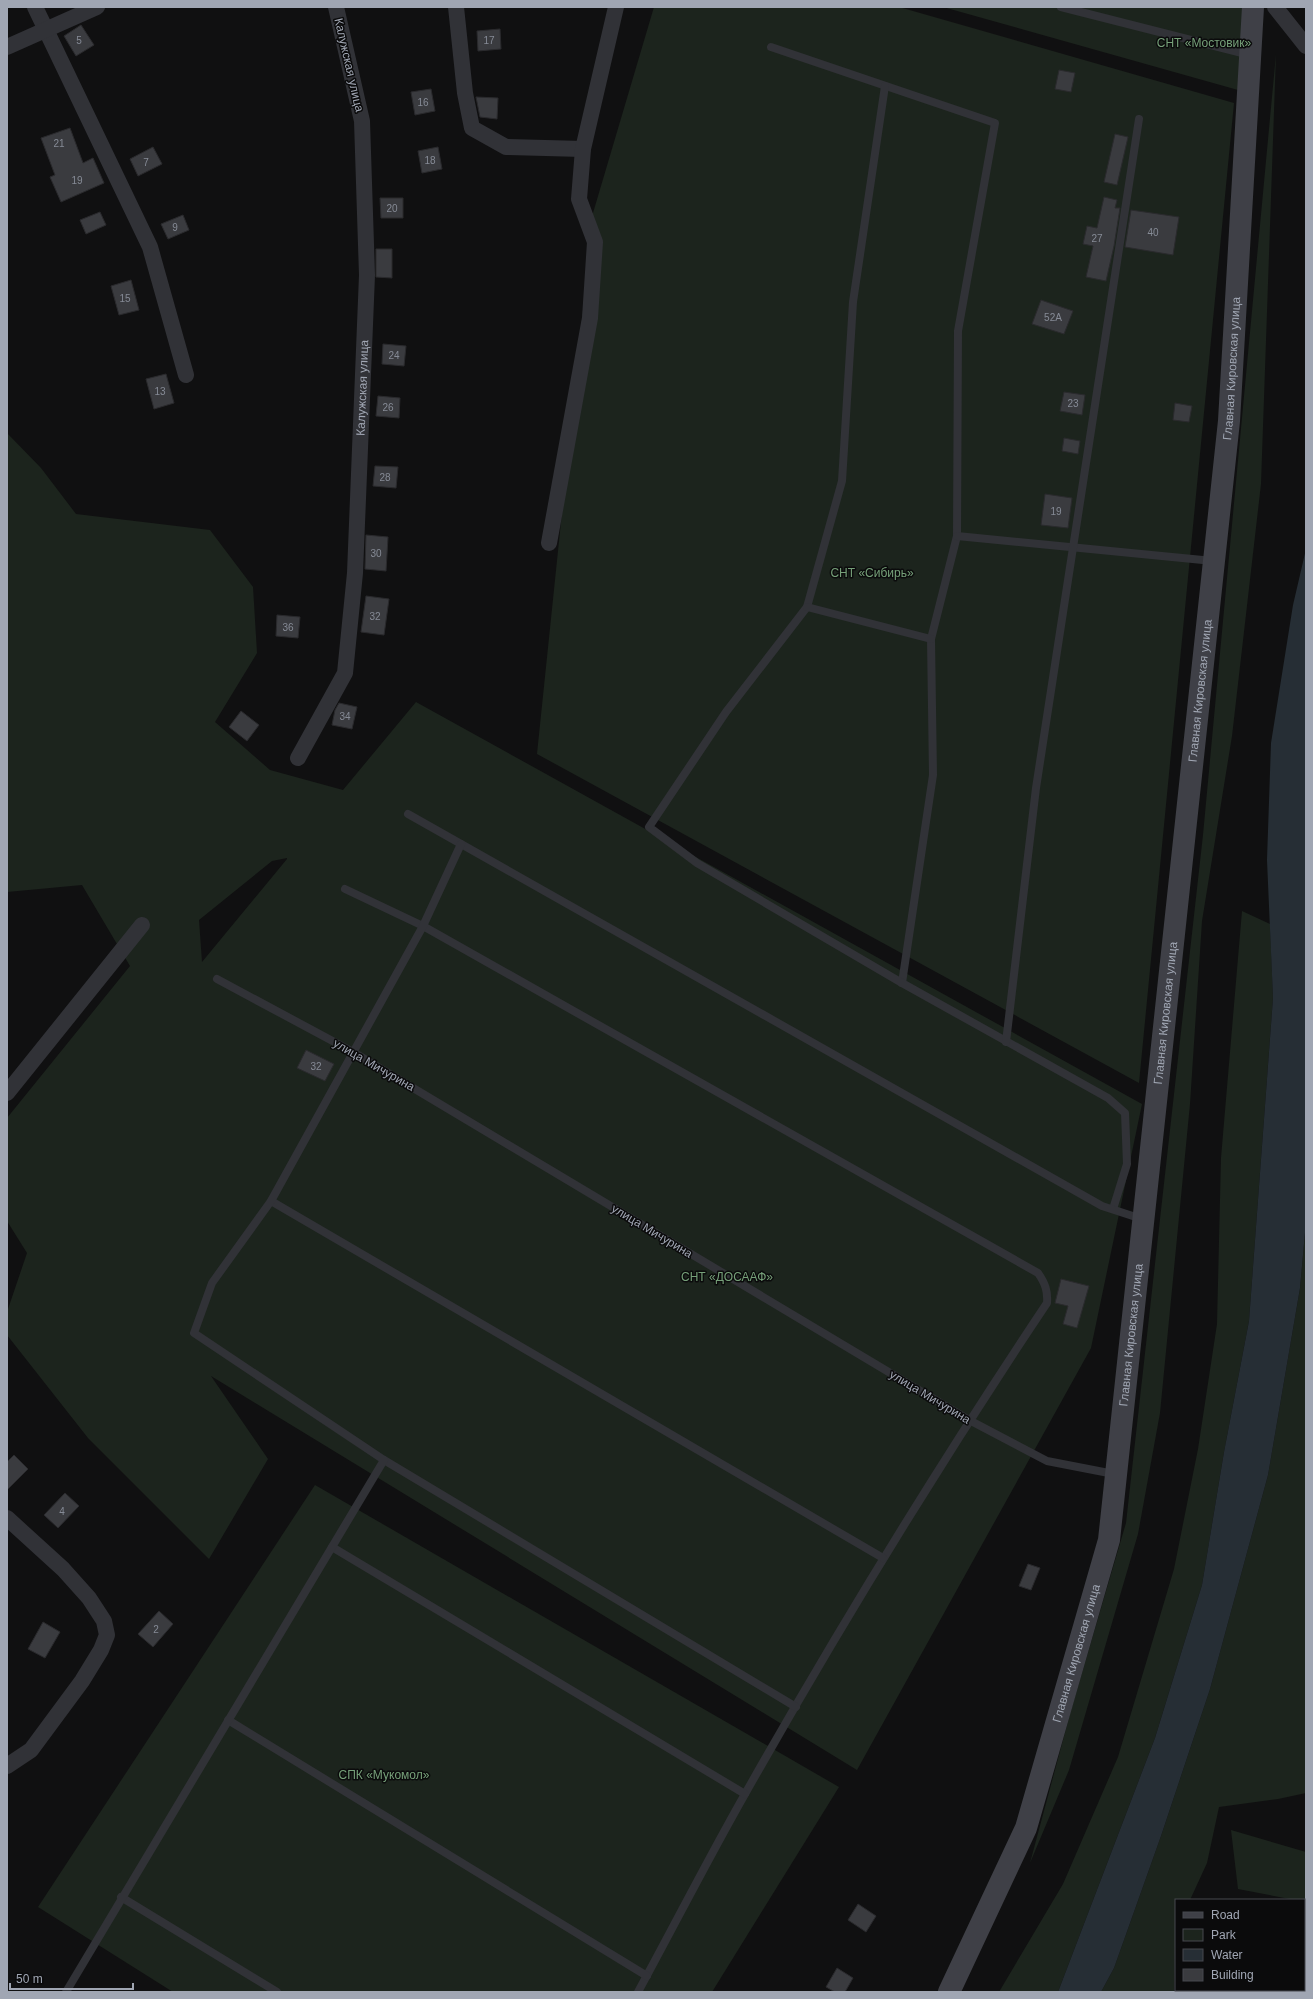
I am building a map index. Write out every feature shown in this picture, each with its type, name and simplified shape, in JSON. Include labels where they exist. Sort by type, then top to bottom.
[{"type":"main road","name":"Главная Кировская улица","points":[[949,1992],[1026,1828],[1109,1540],[1229,421],[1253,7]]},
{"type":"street","points":[[35,7],[150,247],[186,375]]},
{"type":"street","points":[[7,47],[97,7]]},
{"type":"street","name":"Калужская улица","points":[[298,758],[345,673],[356,573],[367,275],[362,121],[336,7]]},
{"type":"street","points":[[456,7],[465,93],[472,128],[506,147],[583,149]]},
{"type":"street","points":[[549,543],[590,318],[595,242],[579,199],[583,149],[616,7]]},
{"type":"street","points":[[1275,7],[1306,46]]},
{"type":"street","points":[[7,1093],[142,925]]},
{"type":"street","points":[[7,1518],[63,1569],[89,1598],[104,1621],[107,1635],[101,1650],[82,1681],[31,1750],[7,1766]]},
{"type":"lane","points":[[1061,7],[1250,55]]},
{"type":"lane","points":[[771,47],[995,123],[958,331],[957,536],[931,639],[932,775],[902,983]]},
{"type":"lane","points":[[885,86],[853,302],[842,481],[808,607],[726,712],[649,826],[697,863],[902,983],[1108,1098],[1125,1113],[1126,1164],[1113,1209]]},
{"type":"lane","points":[[1006,1042],[1036,788],[1139,119]]},
{"type":"lane","points":[[957,536],[1214,561]]},
{"type":"lane","points":[[808,607],[931,639]]},
{"type":"lane","points":[[408,814],[1102,1206],[1143,1219]]},
{"type":"lane","points":[[461,844],[423,926],[271,1201],[212,1283],[194,1334],[384,1460],[796,1707]]},
{"type":"lane","points":[[345,889],[423,926],[1038,1273],[1044,1281],[1048,1293],[1047,1303],[969,1420],[883,1558],[745,1794],[638,1992]]},
{"type":"lane","name":"улица Мичурина","points":[[217,978],[353,1052],[969,1420],[1047,1462],[1116,1474]]},
{"type":"lane","points":[[271,1201],[883,1558]]},
{"type":"lane","points":[[66,1992],[384,1460]]},
{"type":"lane","points":[[332,1546],[745,1794]]},
{"type":"lane","points":[[228,1720],[646,1976]]},
{"type":"lane","points":[[121,1898],[277,1992]]},
{"type":"green space","name":"СНТ «Сибирь»","points":[[654,7],[899,7],[1234,103],[1139,1083],[537,754],[593,213]]},
{"type":"green space","name":"СНТ «Мостовик»","points":[[943,7],[1243,7],[1238,90]]},
{"type":"green space","points":[[1276,54],[1261,484],[1232,736],[1202,921],[1190,1104],[1160,1413],[1138,1534],[1069,1770],[1030,1863],[1070,1714],[1126,1523],[1203,835]]},
{"type":"green space","name":"СНТ «ДОСААФ»","points":[[7,433],[41,468],[76,514],[210,530],[253,587],[257,653],[215,722],[270,770],[343,790],[416,702],[1142,1104],[1091,1348],[857,1770],[211,1376],[268,1459],[209,1559],[88,1438],[7,1335],[7,1312],[27,1253],[7,1221],[7,1118],[130,966],[82,885],[7,892]],"holes":[[[287,859],[202,962],[199,920],[272,861]]]},
{"type":"green space","points":[[1242,911],[1270,924],[1273,998],[1249,1321],[1224,1452],[1202,1585],[1155,1738],[1058,1992],[999,1992],[1063,1884],[1118,1757],[1174,1569],[1198,1449],[1217,1324],[1221,1158]]},
{"type":"green space","points":[[1306,1222],[1306,1793],[1278,1799],[1219,1807],[1207,1863],[1190,1899],[1175,1899],[1174,1992],[1101,1992],[1114,1968],[1161,1836],[1210,1689],[1268,1475],[1300,1288]]},
{"type":"green space","name":"СПК «Мукомол»","points":[[315,1485],[839,1787],[712,1992],[173,1992],[38,1907]]},
{"type":"green space","points":[[1231,1830],[1306,1852],[1306,1902],[1305,1899],[1290,1899],[1238,1889]]},
{"type":"water","points":[[1306,549],[1306,1222],[1300,1288],[1268,1475],[1210,1689],[1161,1836],[1114,1968],[1101,1992],[1058,1992],[1155,1738],[1202,1585],[1224,1452],[1249,1321],[1273,998],[1267,860],[1271,743],[1293,605]]},
{"type":"building","points":[[81,25],[94,45],[76,56],[64,36]]},
{"type":"building","points":[[500,29],[501,49],[478,51],[477,31]]},
{"type":"building","points":[[1059,70],[1075,73],[1071,92],[1055,89]]},
{"type":"building","points":[[431,89],[435,111],[415,115],[411,92]]},
{"type":"building","points":[[476,97],[498,98],[497,119],[480,117]]},
{"type":"building","points":[[70,128],[83,163],[93,158],[104,183],[61,202],[50,177],[55,175],[41,138]]},
{"type":"building","points":[[1115,134],[1128,137],[1117,185],[1104,182]]},
{"type":"building","points":[[153,147],[162,164],[138,176],[130,159]]},
{"type":"building","points":[[438,147],[442,169],[422,173],[418,151]]},
{"type":"building","points":[[1104,197],[1117,200],[1115,208],[1120,208],[1114,246],[1106,281],[1086,277],[1093,246],[1083,244],[1087,226],[1097,228]]},
{"type":"building","points":[[380,198],[403,198],[403,218],[381,218]]},
{"type":"building","points":[[1131,210],[1179,217],[1173,255],[1125,247]]},
{"type":"building","points":[[100,212],[106,225],[86,234],[80,220]]},
{"type":"building","points":[[183,215],[189,230],[168,239],[161,224]]},
{"type":"building","points":[[376,249],[392,249],[392,278],[376,277]]},
{"type":"building","points":[[131,280],[139,310],[119,315],[111,286]]},
{"type":"building","points":[[1041,300],[1073,311],[1064,334],[1032,324]]},
{"type":"building","points":[[383,344],[406,346],[404,366],[382,364]]},
{"type":"building","points":[[166,374],[174,403],[154,409],[146,379]]},
{"type":"building","points":[[1064,392],[1085,395],[1082,415],[1060,411]]},
{"type":"building","points":[[378,396],[400,398],[399,418],[376,416]]},
{"type":"building","points":[[1175,403],[1192,406],[1189,422],[1173,420]]},
{"type":"building","points":[[1064,438],[1080,441],[1078,454],[1062,451]]},
{"type":"building","points":[[375,466],[398,467],[396,488],[373,486]]},
{"type":"building","points":[[1045,494],[1072,498],[1068,528],[1041,525]]},
{"type":"building","points":[[366,535],[388,537],[386,571],[365,569]]},
{"type":"building","points":[[366,596],[389,599],[384,635],[361,632]]},
{"type":"building","points":[[277,615],[300,617],[298,638],[276,636]]},
{"type":"building","points":[[339,703],[357,707],[352,729],[332,725],[335,710]]},
{"type":"building","points":[[241,711],[259,725],[247,741],[229,727]]},
{"type":"building","points":[[306,1050],[334,1064],[325,1081],[297,1068]]},
{"type":"building","points":[[1061,1279],[1089,1286],[1077,1328],[1063,1324],[1068,1306],[1055,1303]]},
{"type":"building","points":[[14,1455],[28,1469],[7,1490],[7,1462]]},
{"type":"building","points":[[65,1493],[79,1506],[58,1528],[44,1515]]},
{"type":"building","points":[[1028,1564],[1040,1568],[1031,1590],[1019,1586]]},
{"type":"building","points":[[159,1611],[173,1624],[153,1647],[138,1634]]},
{"type":"building","points":[[43,1622],[60,1632],[45,1658],[28,1649]]},
{"type":"building","points":[[858,1904],[876,1916],[866,1932],[848,1920]]},
{"type":"building","points":[[837,1968],[853,1978],[845,1992],[835,1992],[826,1987]]}]
